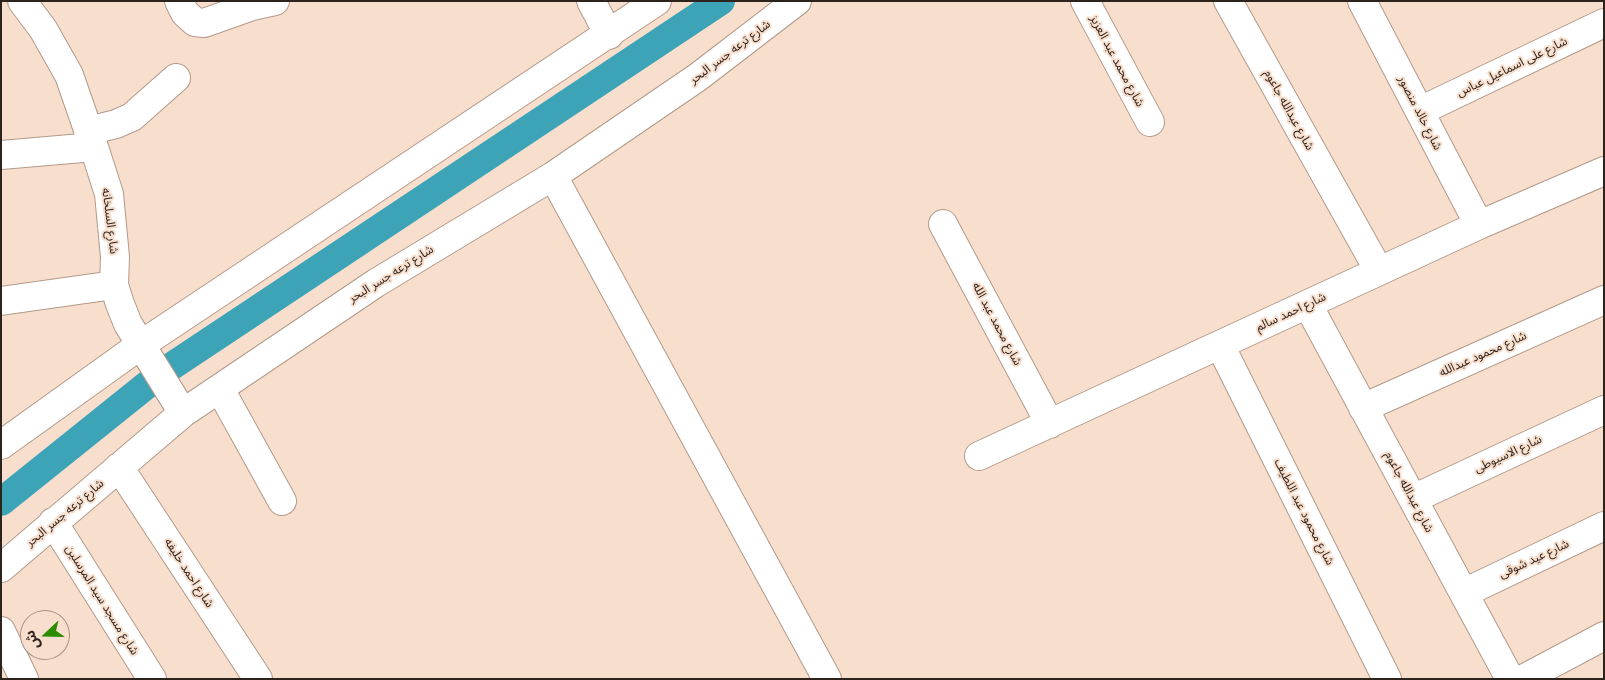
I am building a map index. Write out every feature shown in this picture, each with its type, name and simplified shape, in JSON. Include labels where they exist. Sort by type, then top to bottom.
[{"type":"street","name":"شارع السلخانه","points":[[22,1],[43,29],[68,75],[91,139],[109,194],[115,257],[114,285],[128,324],[179,406]]},
{"type":"street","points":[[178,1],[185,13],[195,22],[204,23],[252,6],[275,1]]},
{"type":"street","points":[[591,1],[609,35]]},
{"type":"street","points":[[1,445],[145,350],[657,1]]},
{"type":"street","name":"شارع ترعه جسر البحر","points":[[1,568],[119,467],[179,406],[220,389],[376,283],[553,176],[698,77],[797,1]]},
{"type":"street","name":"شارع محمد عبد العزيز","points":[[1085,1],[1150,122]]},
{"type":"street","name":"شارع عبدالله جاعوم","points":[[1228,1],[1379,271]]},
{"type":"street","name":"شارع خالد منصور","points":[[1370,4],[1420,111],[1479,225]]},
{"type":"street","name":"شارع على اسماعيل عباس","points":[[1420,111],[1604,22]]},
{"type":"street","points":[[1,155],[91,139],[132,117],[176,78]]},
{"type":"street","name":"شارع احمد سالم","points":[[979,456],[1479,225],[1604,171]]},
{"type":"street","points":[[553,176],[827,679]]},
{"type":"street","name":"شارع محمد عبد الله","points":[[943,224],[1050,424]]},
{"type":"street","points":[[1,300],[114,285]]},
{"type":"street","name":"شارع محمود عبدالله","points":[[1363,408],[1604,300]]},
{"type":"street","name":"شارع عبدالله جاعوم","points":[[1308,305],[1510,679]]},
{"type":"street","name":"شارع محمود عبد اللطيف","points":[[1220,345],[1387,679]]},
{"type":"street","points":[[220,389],[282,501]]},
{"type":"street","name":"شارع الاسيوطى","points":[[1413,499],[1604,410]]},
{"type":"street","name":"شارع احمد خليفه","points":[[119,467],[258,679]]},
{"type":"street","name":"شارع مسجد سيد المرسلين","points":[[53,522],[152,679]]},
{"type":"street","name":"شارع عيد شوقى","points":[[1464,593],[1604,526]]},
{"type":"street","points":[[1,631],[24,679]]},
{"type":"street","points":[[1523,679],[1604,636]]},
{"type":"waterway","points":[[1,502],[163,372],[721,1]]}]
